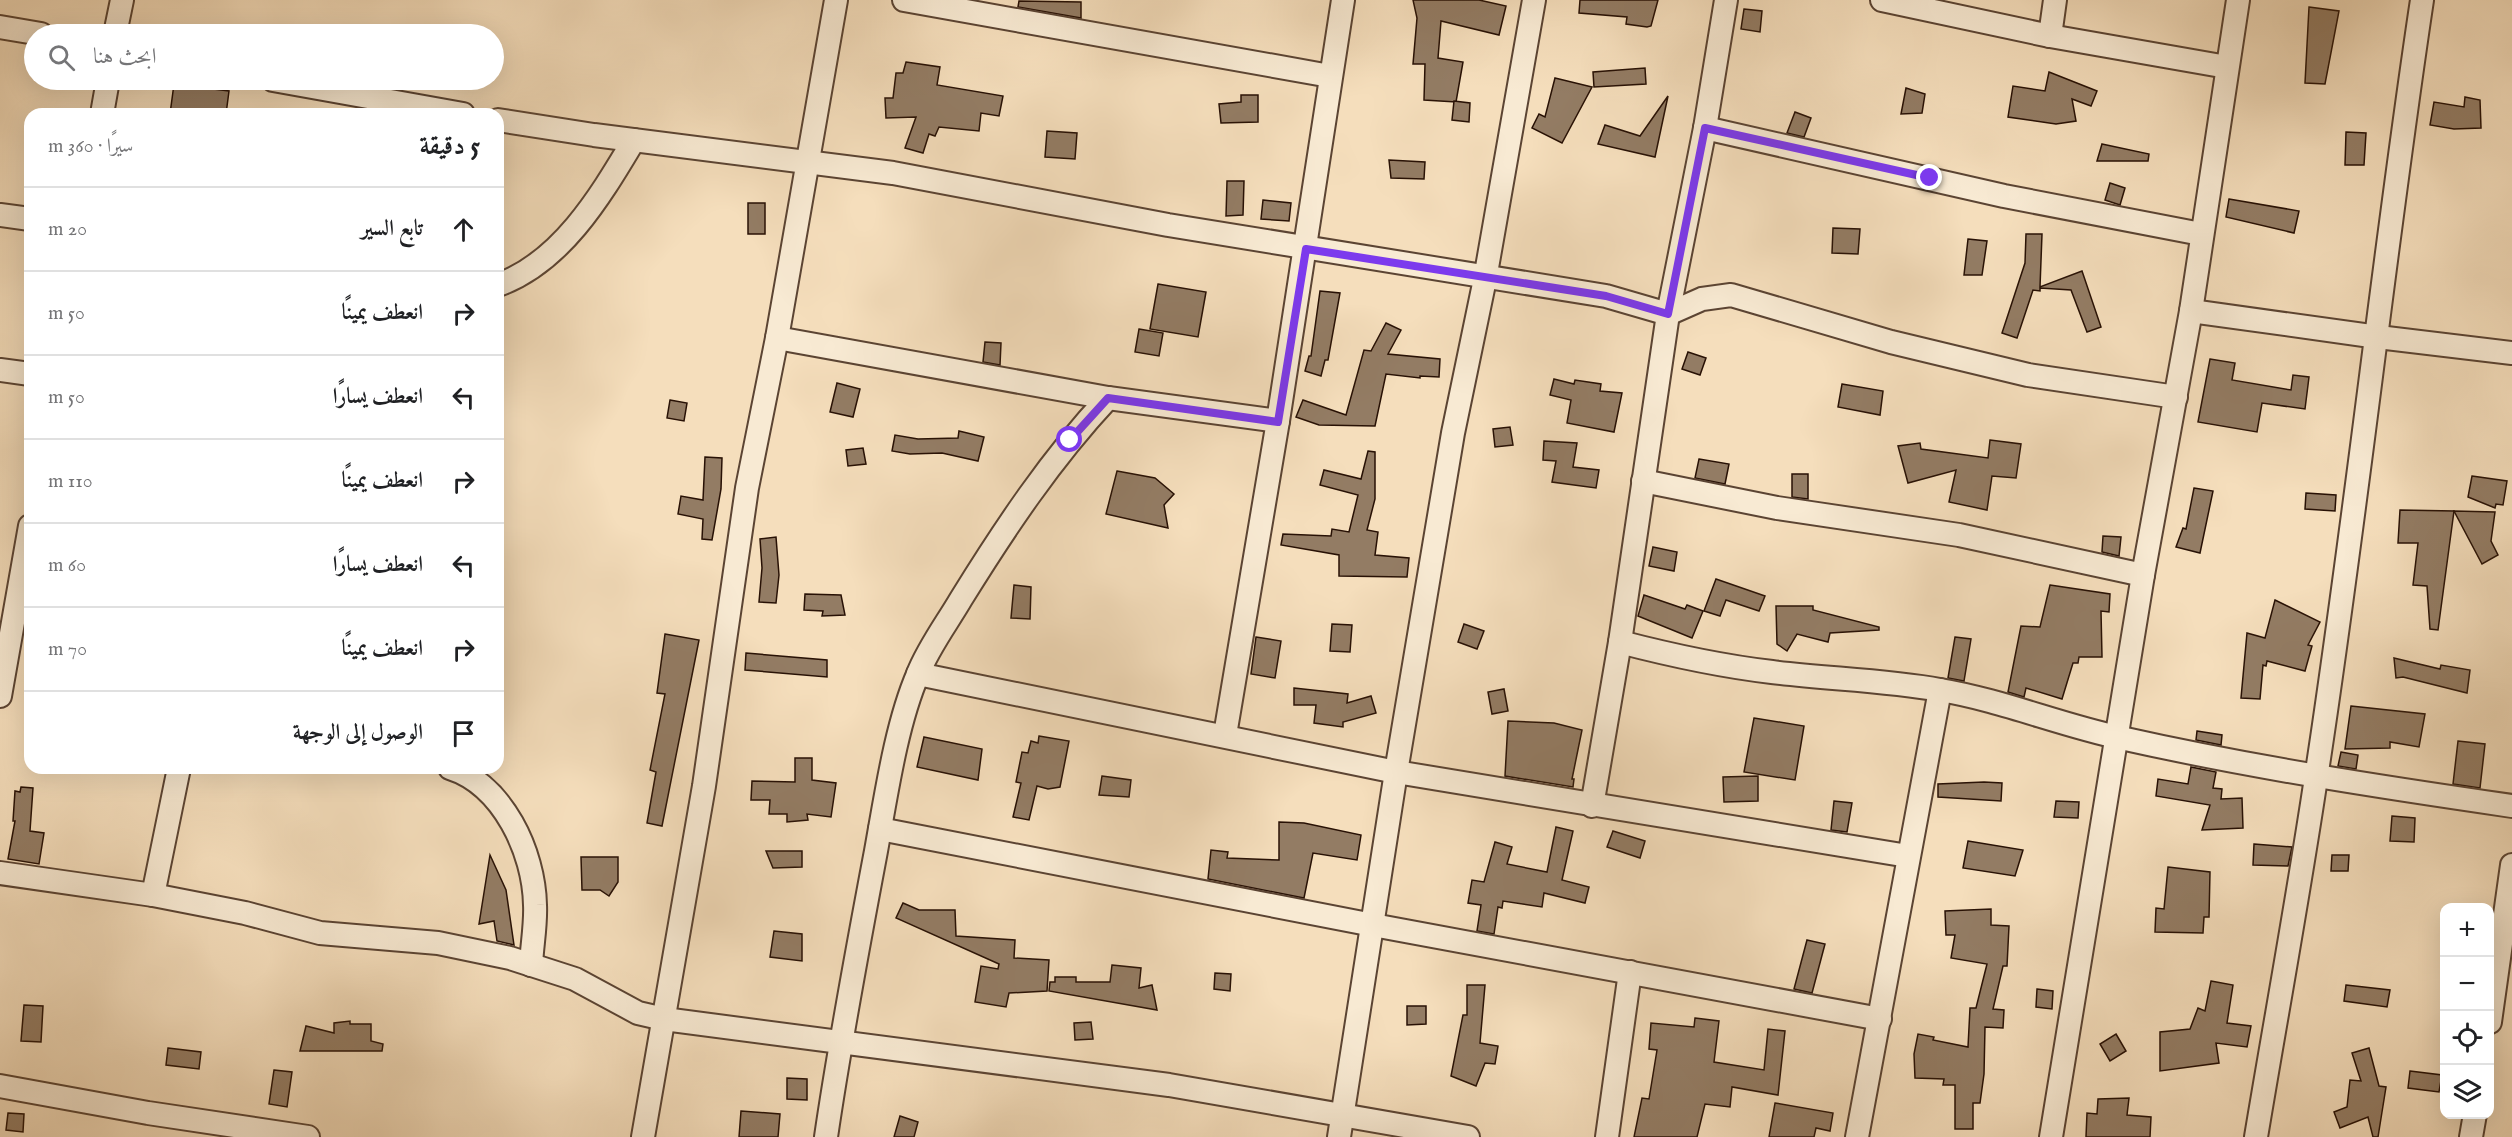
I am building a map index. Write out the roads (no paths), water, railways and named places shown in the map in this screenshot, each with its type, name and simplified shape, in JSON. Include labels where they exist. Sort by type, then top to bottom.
[{"type":"street","points":[[117,24],[122,0]]},
{"type":"street","points":[[643,1137],[704,786],[747,488],[777,338],[836,0]]},
{"type":"street","points":[[904,0],[1330,76]]},
{"type":"street","points":[[1225,735],[1306,249],[1343,0]]},
{"type":"street","points":[[1341,1126],[1396,772],[1453,434],[1485,279],[1534,0]]},
{"type":"street","points":[[1592,806],[1620,642],[1668,314],[1705,128],[1726,0]]},
{"type":"street","points":[[1882,0],[2050,36],[2227,67]]},
{"type":"street","points":[[2050,36],[2055,0]]},
{"type":"street","points":[[2051,1137],[2143,575],[2191,311],[2238,0]]},
{"type":"street","points":[[2256,1137],[2316,778],[2378,338],[2392,204],[2422,0]]},
{"type":"street","points":[[0,27],[24,31]]},
{"type":"street","points":[[103,108],[106,90]]},
{"type":"street","points":[[329,90],[429,108]]},
{"type":"street","points":[[504,121],[893,173],[1306,249],[1485,279],[1606,296],[1668,314],[1701,299],[1731,295],[1891,342],[2028,375],[2176,397]]},
{"type":"street","points":[[1705,128],[2004,196],[2201,234]]},
{"type":"street","points":[[504,283],[522,276],[546,259],[581,219],[634,140]]},
{"type":"street","points":[[0,215],[24,218]]},
{"type":"street","points":[[2191,311],[2378,338],[2512,352]]},
{"type":"street","points":[[777,338],[1108,398],[1278,422]]},
{"type":"street","points":[[0,370],[24,373]]},
{"type":"street","points":[[826,1137],[839,1042],[880,829],[901,732],[918,674],[986,559],[1038,482],[1070,440],[1108,398]]},
{"type":"street","points":[[1643,481],[1777,508],[1959,535],[2143,575]]},
{"type":"street","points":[[0,696],[24,560]]},
{"type":"street","points":[[1620,642],[1693,661],[1771,672],[1940,690],[2035,713],[2118,738],[2316,778],[2512,806]]},
{"type":"street","points":[[918,674],[1225,735],[1396,772],[1592,806],[1908,856]]},
{"type":"street","points":[[1857,1137],[1940,690]]},
{"type":"street","points":[[153,895],[178,774]]},
{"type":"street","points":[[469,774],[497,800],[514,827],[529,863],[536,904],[531,965]]},
{"type":"street","points":[[880,829],[1373,925],[1880,1019]]},
{"type":"street","points":[[2493,1011],[2506,964],[2512,865]]},
{"type":"street","points":[[0,873],[153,895],[245,913],[320,933],[438,943],[531,965],[575,979],[638,1013],[664,1019],[1169,1085],[1341,1126],[1468,1137]]},
{"type":"street","points":[[1607,1137],[1630,972]]},
{"type":"street","points":[[0,1086],[148,1113],[308,1137]]},
{"type":"street","points":[[2471,1137],[2474,1119]]}]
